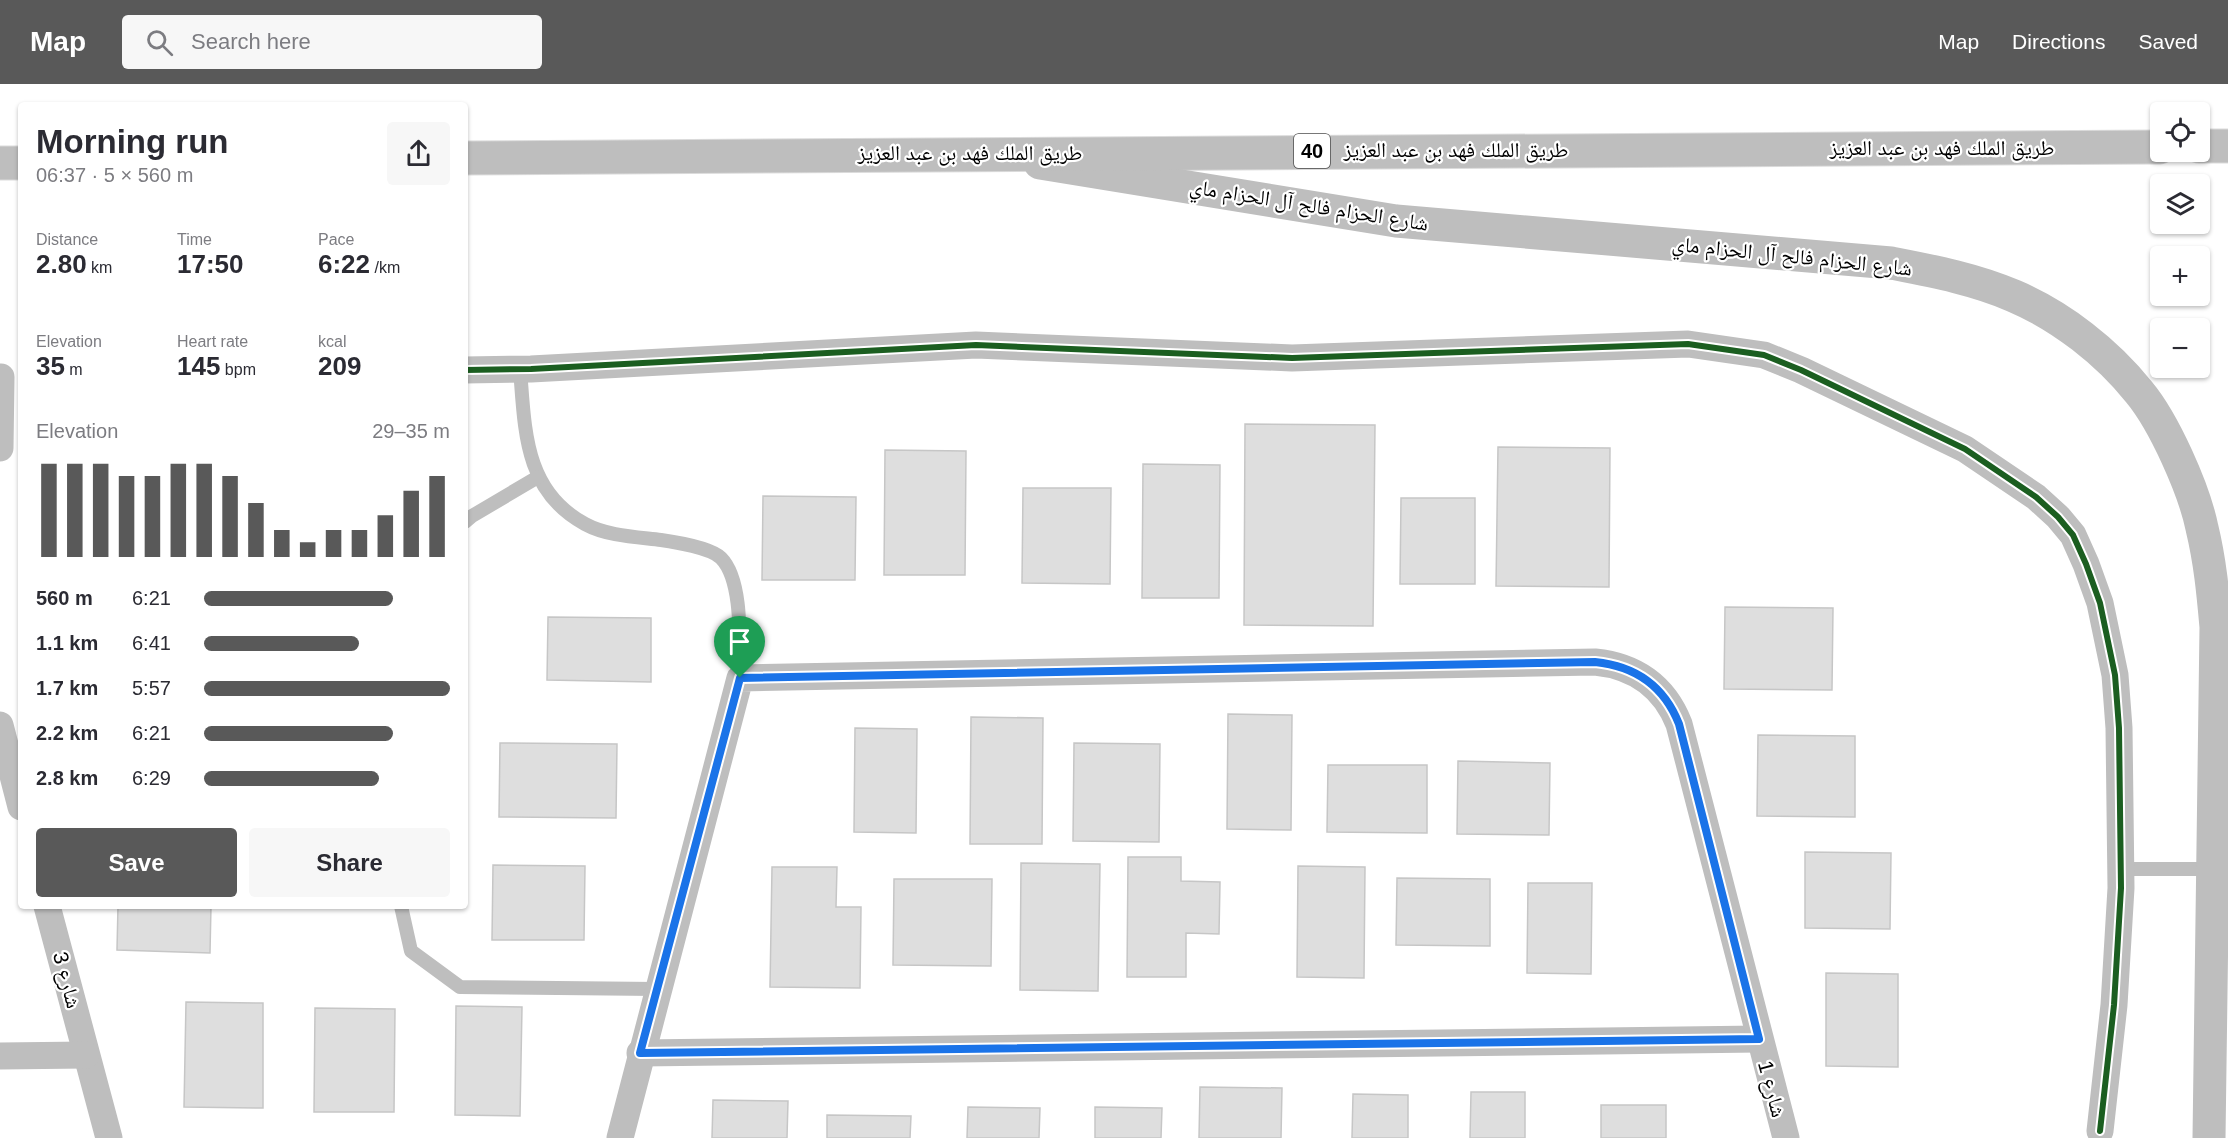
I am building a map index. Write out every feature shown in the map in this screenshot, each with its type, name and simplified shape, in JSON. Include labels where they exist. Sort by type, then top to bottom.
[{"type":"main road","points":[[2210,146],[2228,146]]},
{"type":"main road","name":"طريق الملك فهد بن عبد العزيز","points":[[468,158],[2150,147]]},
{"type":"main road","name":"شارع الحزام فالح آل الحزام ماي","points":[[976,153],[1395,221],[1891,263],[1958,277],[2014,296],[2065,323],[2103,355],[2140,393],[2165,435],[2187,483],[2202,525],[2212,575],[2216,627],[2221,869],[2209,1138]]},
{"type":"main road","points":[[0,163],[18,163]]},
{"type":"street","points":[[468,370],[976,345],[1292,358],[1688,344],[1764,355],[1801,370],[1965,449],[2036,497],[2058,517],[2073,536],[2086,564],[2100,603],[2115,675],[2119,728],[2121,869],[2114,1005],[2100,1131]]},
{"type":"street","points":[[0,448],[7,377]]},
{"type":"street","name":"شارع 1","points":[[740,678],[1583,662],[1614,664],[1630,670],[1656,686],[1672,707],[1679,724],[1786,1138]]},
{"type":"street","points":[[620,1138],[640,1053],[740,678]]},
{"type":"street","points":[[0,725],[18,795]]},
{"type":"street","name":"شارع 3","points":[[48,909],[109,1138]]},
{"type":"street","name":"شارع 1","points":[[640,1053],[1759,1039]]},
{"type":"street","points":[[0,1056],[87,1055]]},
{"type":"lane","points":[[520,369],[526,439],[538,477],[548,496],[585,525],[622,536],[684,543],[721,557],[731,574],[738,607],[740,678]]},
{"type":"lane","points":[[468,519],[538,477]]},
{"type":"lane","points":[[2121,869],[2221,869]]},
{"type":"lane","points":[[402,909],[411,951],[460,987],[657,989]]},
{"type":"building","points":[[1245,424],[1375,425],[1373,626],[1244,625]]},
{"type":"building","points":[[1498,447],[1610,448],[1609,587],[1496,586]]},
{"type":"building","points":[[885,450],[966,451],[965,575],[884,575]]},
{"type":"building","points":[[1143,464],[1220,465],[1219,598],[1142,598]]},
{"type":"building","points":[[1023,488],[1111,488],[1110,584],[1022,583]]},
{"type":"building","points":[[763,496],[856,497],[855,580],[762,580]]},
{"type":"building","points":[[1401,498],[1475,498],[1475,584],[1400,584]]},
{"type":"building","points":[[1725,607],[1833,608],[1832,690],[1724,689]]},
{"type":"building","points":[[548,617],[651,618],[651,682],[547,680]]},
{"type":"building","points":[[1228,714],[1292,715],[1291,830],[1227,829]]},
{"type":"building","points":[[971,717],[1043,718],[1042,844],[970,844]]},
{"type":"building","points":[[855,728],[917,729],[916,833],[854,832]]},
{"type":"building","points":[[1758,735],[1855,736],[1855,817],[1757,816]]},
{"type":"building","points":[[500,743],[617,744],[616,818],[499,817]]},
{"type":"building","points":[[1074,743],[1160,744],[1159,842],[1073,841]]},
{"type":"building","points":[[1458,761],[1550,763],[1549,835],[1457,834]]},
{"type":"building","points":[[1328,765],[1427,765],[1427,833],[1327,832]]},
{"type":"building","points":[[1805,852],[1891,853],[1890,929],[1805,928]]},
{"type":"building","points":[[1128,857],[1181,857],[1181,881],[1220,882],[1219,934],[1186,933],[1186,977],[1127,977]]},
{"type":"building","points":[[1021,863],[1100,864],[1098,991],[1020,990]]},
{"type":"building","points":[[493,865],[585,866],[584,940],[492,940]]},
{"type":"building","points":[[1298,866],[1365,867],[1364,978],[1297,977]]},
{"type":"building","points":[[772,867],[837,867],[836,907],[861,907],[860,988],[770,987]]},
{"type":"building","points":[[1397,878],[1490,879],[1490,946],[1396,945]]},
{"type":"building","points":[[894,879],[992,879],[991,966],[893,965]]},
{"type":"building","points":[[1528,883],[1592,883],[1591,974],[1527,973]]},
{"type":"building","points":[[118,909],[211,909],[210,953],[117,950]]},
{"type":"building","points":[[1826,973],[1898,974],[1898,1067],[1826,1066]]},
{"type":"building","points":[[186,1002],[263,1003],[263,1108],[184,1107]]},
{"type":"building","points":[[456,1006],[522,1007],[520,1116],[455,1115]]},
{"type":"building","points":[[315,1008],[395,1009],[394,1112],[314,1112]]},
{"type":"building","points":[[1200,1087],[1282,1088],[1281,1138],[1199,1138]]},
{"type":"building","points":[[1471,1092],[1525,1092],[1525,1138],[1470,1138]]},
{"type":"building","points":[[1353,1094],[1408,1095],[1408,1138],[1352,1138]]},
{"type":"building","points":[[713,1100],[788,1101],[787,1138],[712,1138]]},
{"type":"building","points":[[1601,1105],[1666,1105],[1666,1138],[1601,1138]]},
{"type":"building","points":[[968,1107],[1040,1108],[1039,1138],[967,1138]]},
{"type":"building","points":[[1095,1107],[1162,1108],[1161,1138],[1095,1138]]},
{"type":"building","points":[[827,1115],[911,1116],[910,1138],[827,1138]]},
{"type":"cycle path","points":[[468,370],[531,369],[976,345],[1292,358],[1688,344],[1764,355],[1801,370],[1965,449],[2036,497],[2058,517],[2073,535],[2086,564],[2100,603],[2115,675],[2119,728],[2121,888],[2114,1005],[2100,1131]]},
{"type":"route","points":[[1595,662],[1614,664],[1630,670],[1656,686],[1672,707],[1679,724],[1759,1039],[640,1053],[740,678],[1595,662]]}]
